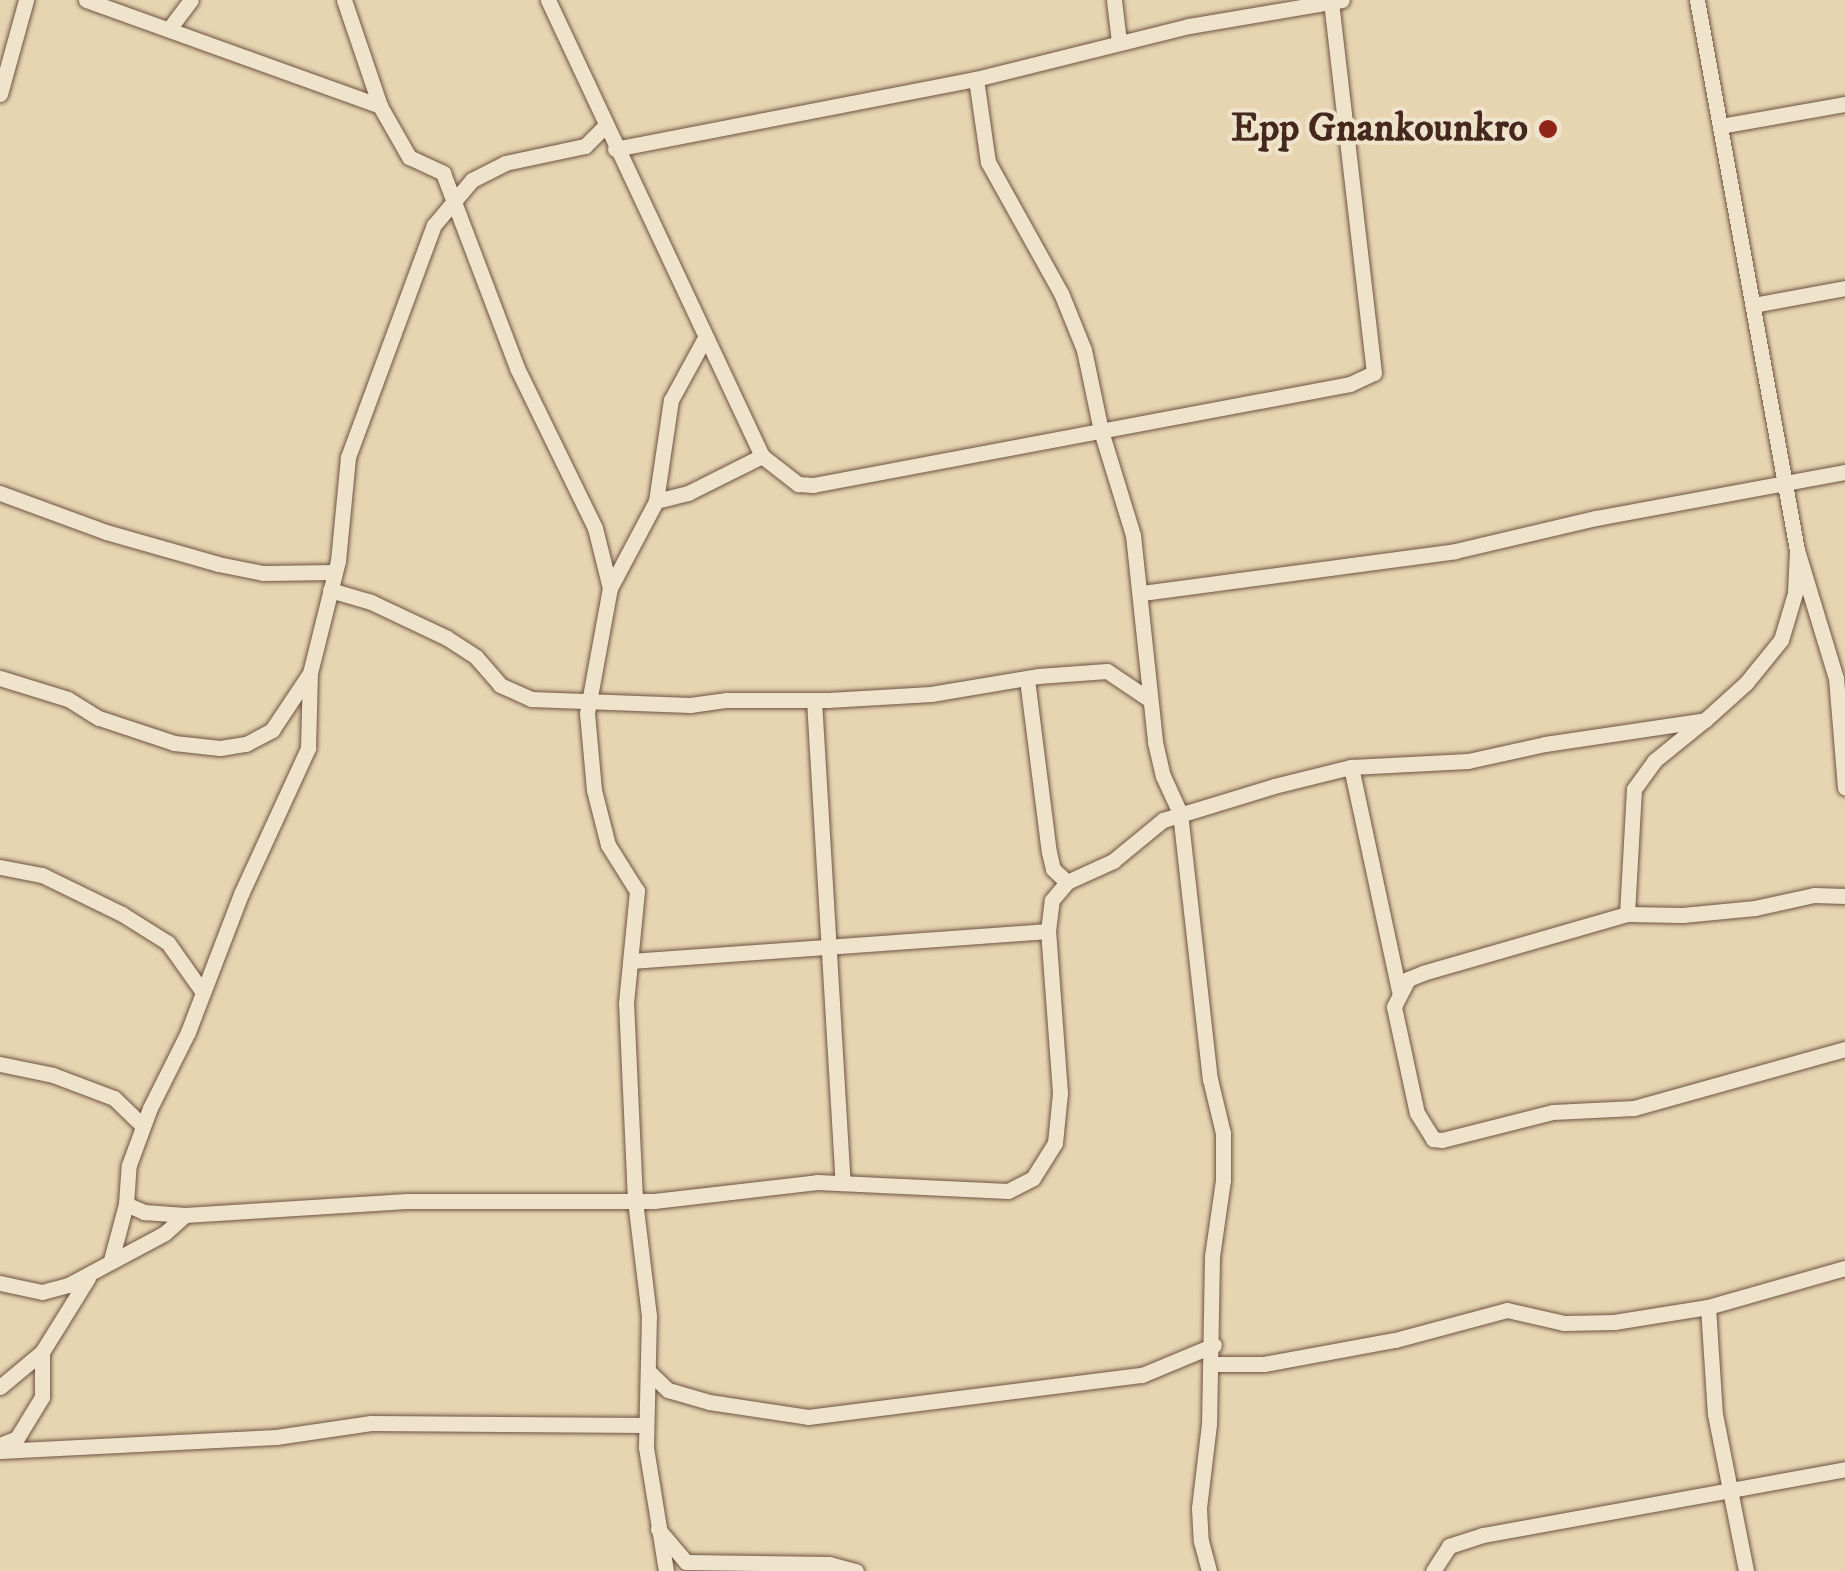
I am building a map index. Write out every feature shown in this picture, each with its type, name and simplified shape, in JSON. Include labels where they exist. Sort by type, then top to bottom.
[{"type":"street","points":[[0,94],[26,0]]},
{"type":"street","points":[[86,0],[380,106]]},
{"type":"street","points":[[169,29],[192,0]]},
{"type":"street","points":[[344,0],[380,106],[409,156],[443,173],[454,197],[517,368],[595,528],[610,588]]},
{"type":"street","points":[[548,0],[762,456],[798,484],[814,485],[1350,384],[1374,373],[1331,1]]},
{"type":"street","points":[[1114,0],[1119,42]]},
{"type":"street","points":[[615,149],[976,79],[1119,42],[1342,0]]},
{"type":"street","points":[[1697,0],[1798,550],[1840,678],[1845,788]]},
{"type":"street","points":[[976,79],[988,162],[1061,292],[1084,350],[1102,431],[1133,535],[1142,593],[1150,700],[1163,776],[1180,813],[1210,1080],[1223,1133],[1224,1180],[1212,1256],[1214,1344],[1200,1508],[1201,1541],[1209,1571]]},
{"type":"street","points":[[1720,126],[1845,104]]},
{"type":"street","points":[[111,1260],[126,1204],[128,1165],[143,1126],[308,748],[310,673],[335,572],[348,457],[434,226],[454,197],[472,180],[505,163],[585,146],[605,126]]},
{"type":"street","points":[[1753,305],[1845,288]]},
{"type":"street","points":[[666,1571],[655,1526],[646,1425],[649,1316],[635,1200],[626,1003],[637,891],[608,846],[602,826],[588,741],[588,702],[610,588],[656,501],[671,400],[706,338]]},
{"type":"street","points":[[656,501],[688,493],[762,456]]},
{"type":"street","points":[[1142,593],[1455,552],[1596,518],[1845,472]]},
{"type":"street","points":[[0,493],[106,532],[218,564],[263,574],[335,572]]},
{"type":"street","points":[[1627,914],[1634,789],[1654,761],[1746,683],[1781,640],[1794,593],[1798,550]]},
{"type":"street","points":[[330,590],[372,602],[446,638],[476,657],[500,685],[531,699],[690,705],[727,700],[814,700],[931,694],[1107,671],[1150,700]]},
{"type":"street","points":[[0,678],[68,699],[118,724],[174,742],[220,748],[246,744],[272,730],[310,673]]},
{"type":"street","points":[[1027,679],[1049,852],[1053,869],[1067,882]]},
{"type":"street","points":[[814,700],[843,1183]]},
{"type":"street","points":[[126,1204],[144,1212],[186,1215],[407,1201],[635,1200],[843,1183],[1008,1191],[1033,1178],[1055,1143],[1060,1093],[1048,931],[1052,900],[1067,882],[1114,861],[1163,820],[1180,813],[1352,767],[1468,761],[1544,744],[1705,720]]},
{"type":"street","points":[[1352,767],[1399,990]]},
{"type":"street","points":[[0,867],[55,880],[122,914],[168,943],[202,991]]},
{"type":"street","points":[[1845,896],[1814,895],[1770,906],[1682,915],[1627,914],[1423,973],[1408,979],[1399,990],[1394,1007],[1411,1097],[1426,1132],[1442,1140],[1553,1112],[1634,1108],[1845,1050]]},
{"type":"street","points":[[632,960],[1048,931]]},
{"type":"street","points":[[0,1064],[53,1076],[114,1098],[143,1126]]},
{"type":"street","points":[[0,1387],[42,1352],[88,1278],[111,1260],[165,1233],[186,1215]]},
{"type":"street","points":[[1212,1364],[1264,1364],[1395,1340],[1507,1310],[1564,1323],[1708,1307],[1845,1268]]},
{"type":"street","points":[[0,1283],[42,1292],[88,1278]]},
{"type":"street","points":[[1708,1307],[1710,1368],[1728,1491],[1746,1571]]},
{"type":"street","points":[[648,1370],[668,1390],[808,1417],[1142,1375],[1214,1344]]},
{"type":"street","points":[[0,1448],[17,1438],[42,1396],[42,1352]]},
{"type":"street","points":[[0,1448],[276,1437],[370,1423],[646,1425]]},
{"type":"street","points":[[1434,1571],[1449,1546],[1483,1535],[1845,1469]]},
{"type":"street","points":[[655,1526],[686,1562],[829,1564],[856,1571]]},
{"type":"place","name":"Epp Gnankounkro","points":[[1548,129]]}]
